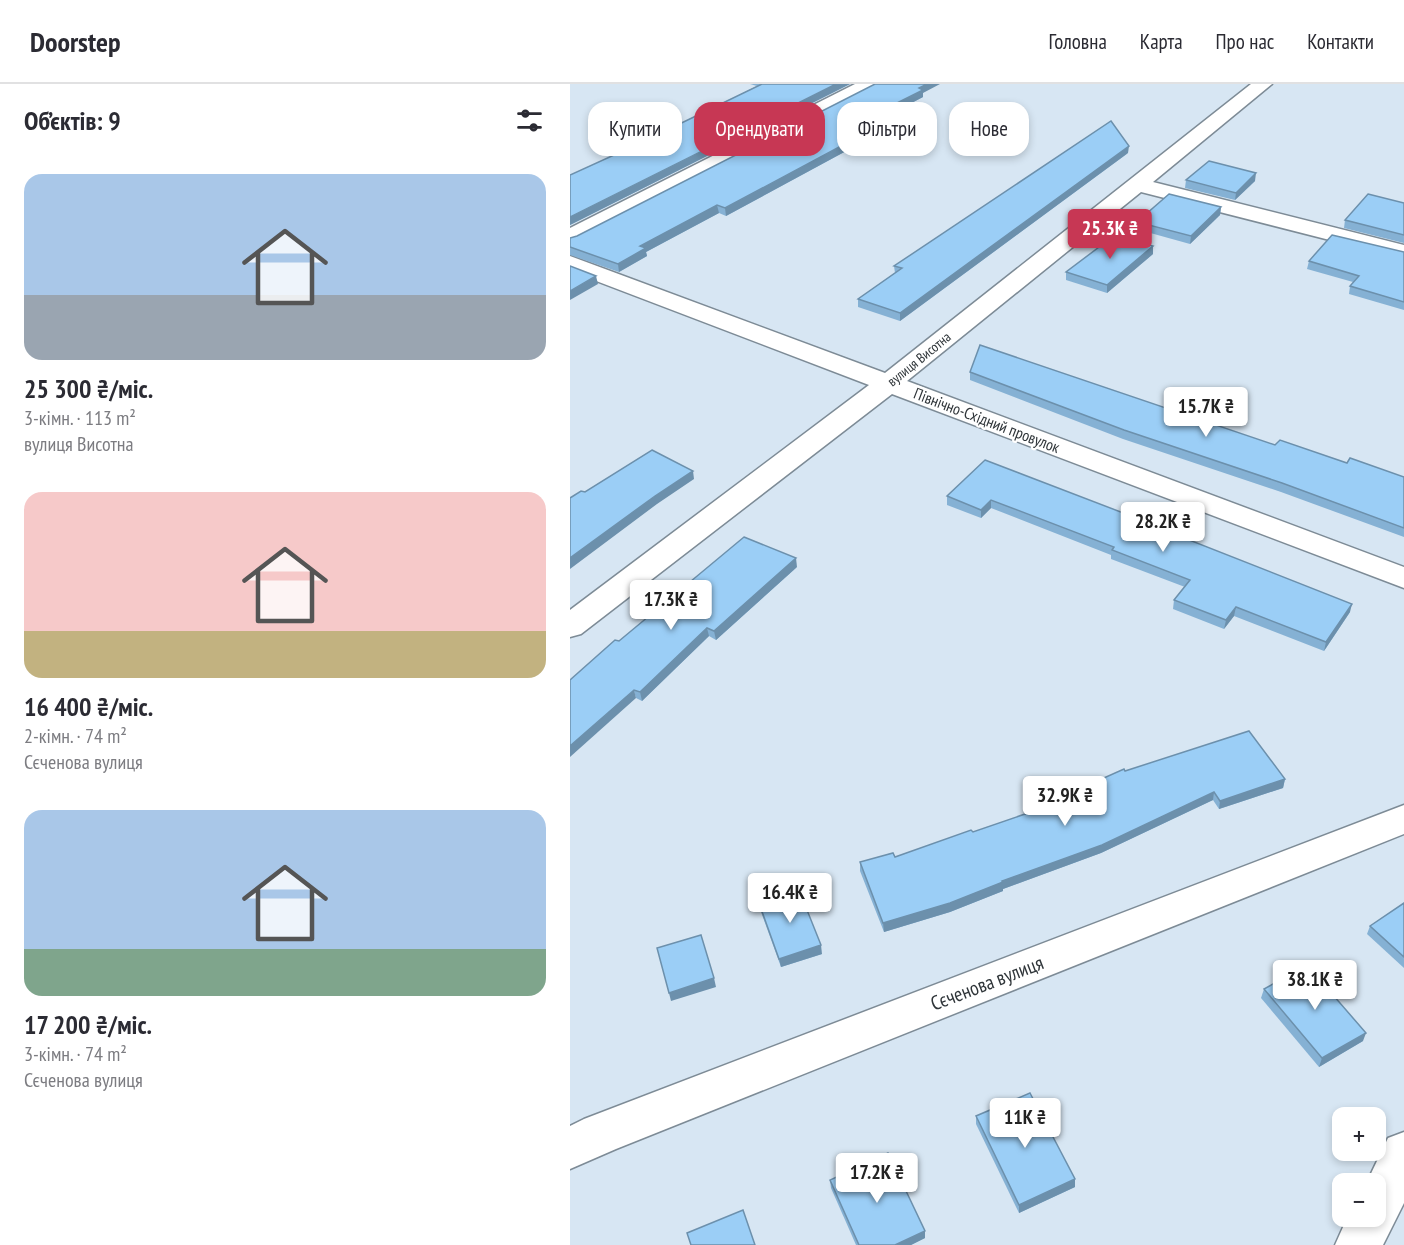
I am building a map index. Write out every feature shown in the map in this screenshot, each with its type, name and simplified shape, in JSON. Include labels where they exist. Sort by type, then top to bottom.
[{"type":"street","points":[[570,237],[869,84]]},
{"type":"street","name":"вулиця Висотна","points":[[570,626],[889,383],[1263,84]]},
{"type":"street","points":[[1136,184],[1404,252]]},
{"type":"street","name":"Північно-Східний провулок","points":[[570,263],[1404,578]]},
{"type":"street","name":"Сєченова вулиця","points":[[570,1148],[600,1134],[1404,819]]},
{"type":"street","points":[[1386,1191],[1404,1153]]},
{"type":"street","points":[[1359,1245],[1368,1227]]},
{"type":"building","points":[[762,84],[836,84],[800,102],[725,102]]},
{"type":"building","points":[[875,84],[927,84],[919,88],[923,90],[899,102],[840,102]]},
{"type":"building","points":[[837,103],[837,148],[825,155],[825,110]]},
{"type":"building","points":[[694,117],[694,155],[570,217],[570,175],[612,156],[682,156],[682,123]]},
{"type":"building","points":[[1111,121],[1129,146],[900,313],[858,299],[902,268],[894,266]]},
{"type":"building","points":[[734,156],[822,156],[725,208],[717,205],[640,246],[646,248],[618,264],[570,247],[570,238]]},
{"type":"building","points":[[1209,161],[1256,173],[1236,193],[1186,180]]},
{"type":"building","points":[[1169,194],[1221,207],[1191,236],[1137,222]]},
{"type":"building","points":[[1368,194],[1404,203],[1404,235],[1345,220]]},
{"type":"building","points":[[1115,235],[1153,246],[1107,285],[1066,272]]},
{"type":"building","points":[[1332,235],[1404,252],[1404,302],[1350,286],[1359,276],[1309,261]]},
{"type":"building","points":[[570,266],[596,276],[570,291]]},
{"type":"building","points":[[980,345],[1275,445],[1280,440],[1347,463],[1350,458],[1404,477],[1404,528],[1282,483],[1124,430],[970,372]]},
{"type":"building","points":[[652,450],[693,471],[570,558],[570,498],[581,491],[585,492]]},
{"type":"building","points":[[985,460],[1139,519],[1182,533],[1179,536],[1352,604],[1326,642],[1236,607],[1226,620],[1174,600],[1190,580],[1112,550],[1114,547],[991,500],[981,510],[947,496]]},
{"type":"building","points":[[744,537],[796,558],[714,631],[707,628],[640,692],[634,690],[570,746],[570,680],[615,640],[619,641]]},
{"type":"building","points":[[1249,731],[1285,779],[1220,801],[1214,792],[1102,845],[1002,881],[950,903],[883,923],[860,862],[893,853],[895,857],[971,830],[973,832],[1083,794],[1079,789],[1124,769],[1125,771]]},
{"type":"building","points":[[799,890],[821,945],[779,959],[759,903]]},
{"type":"building","points":[[1404,903],[1404,957],[1370,926]]},
{"type":"building","points":[[701,935],[714,978],[669,993],[657,948]]},
{"type":"building","points":[[1307,965],[1366,1033],[1322,1058],[1264,989]]},
{"type":"building","points":[[1030,1093],[1075,1179],[1019,1205],[976,1116]]},
{"type":"building","points":[[888,1153],[925,1231],[895,1245],[859,1245],[830,1180]]},
{"type":"building","points":[[743,1210],[755,1245],[691,1245],[687,1233]]}]
